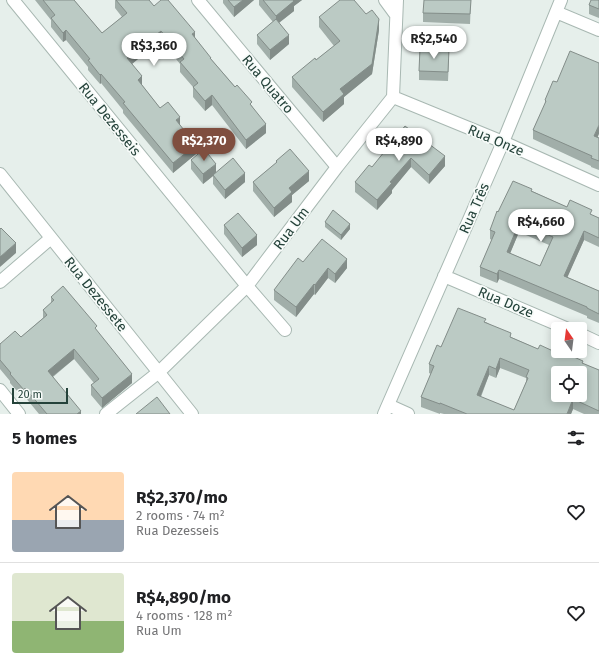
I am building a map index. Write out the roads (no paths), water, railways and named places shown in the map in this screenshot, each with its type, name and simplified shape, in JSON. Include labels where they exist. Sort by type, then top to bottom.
[{"type":"street","name":"Rua Dezesseis","points":[[12,0],[247,286],[285,330]]},
{"type":"street","name":"Rua Quatro","points":[[198,0],[337,168]]},
{"type":"street","points":[[384,0],[396,15]]},
{"type":"street","points":[[393,97],[397,0]]},
{"type":"street","name":"Rua Três","points":[[386,410],[503,142],[561,0]]},
{"type":"street","points":[[556,12],[599,30]]},
{"type":"street","name":"Rua Um","points":[[106,414],[159,372],[247,286],[393,97]]},
{"type":"street","name":"Rua Onze","points":[[393,97],[503,142],[599,185]]},
{"type":"street","name":"Rua Dezessete","points":[[0,174],[192,414]]},
{"type":"street","points":[[0,282],[51,238]]},
{"type":"street","name":"Rua Doze","points":[[444,276],[552,322]]},
{"type":"street","points":[[587,337],[599,343]]},
{"type":"street","points":[[0,390],[19,414]]},
{"type":"street","points":[[386,410],[408,414]]}]
